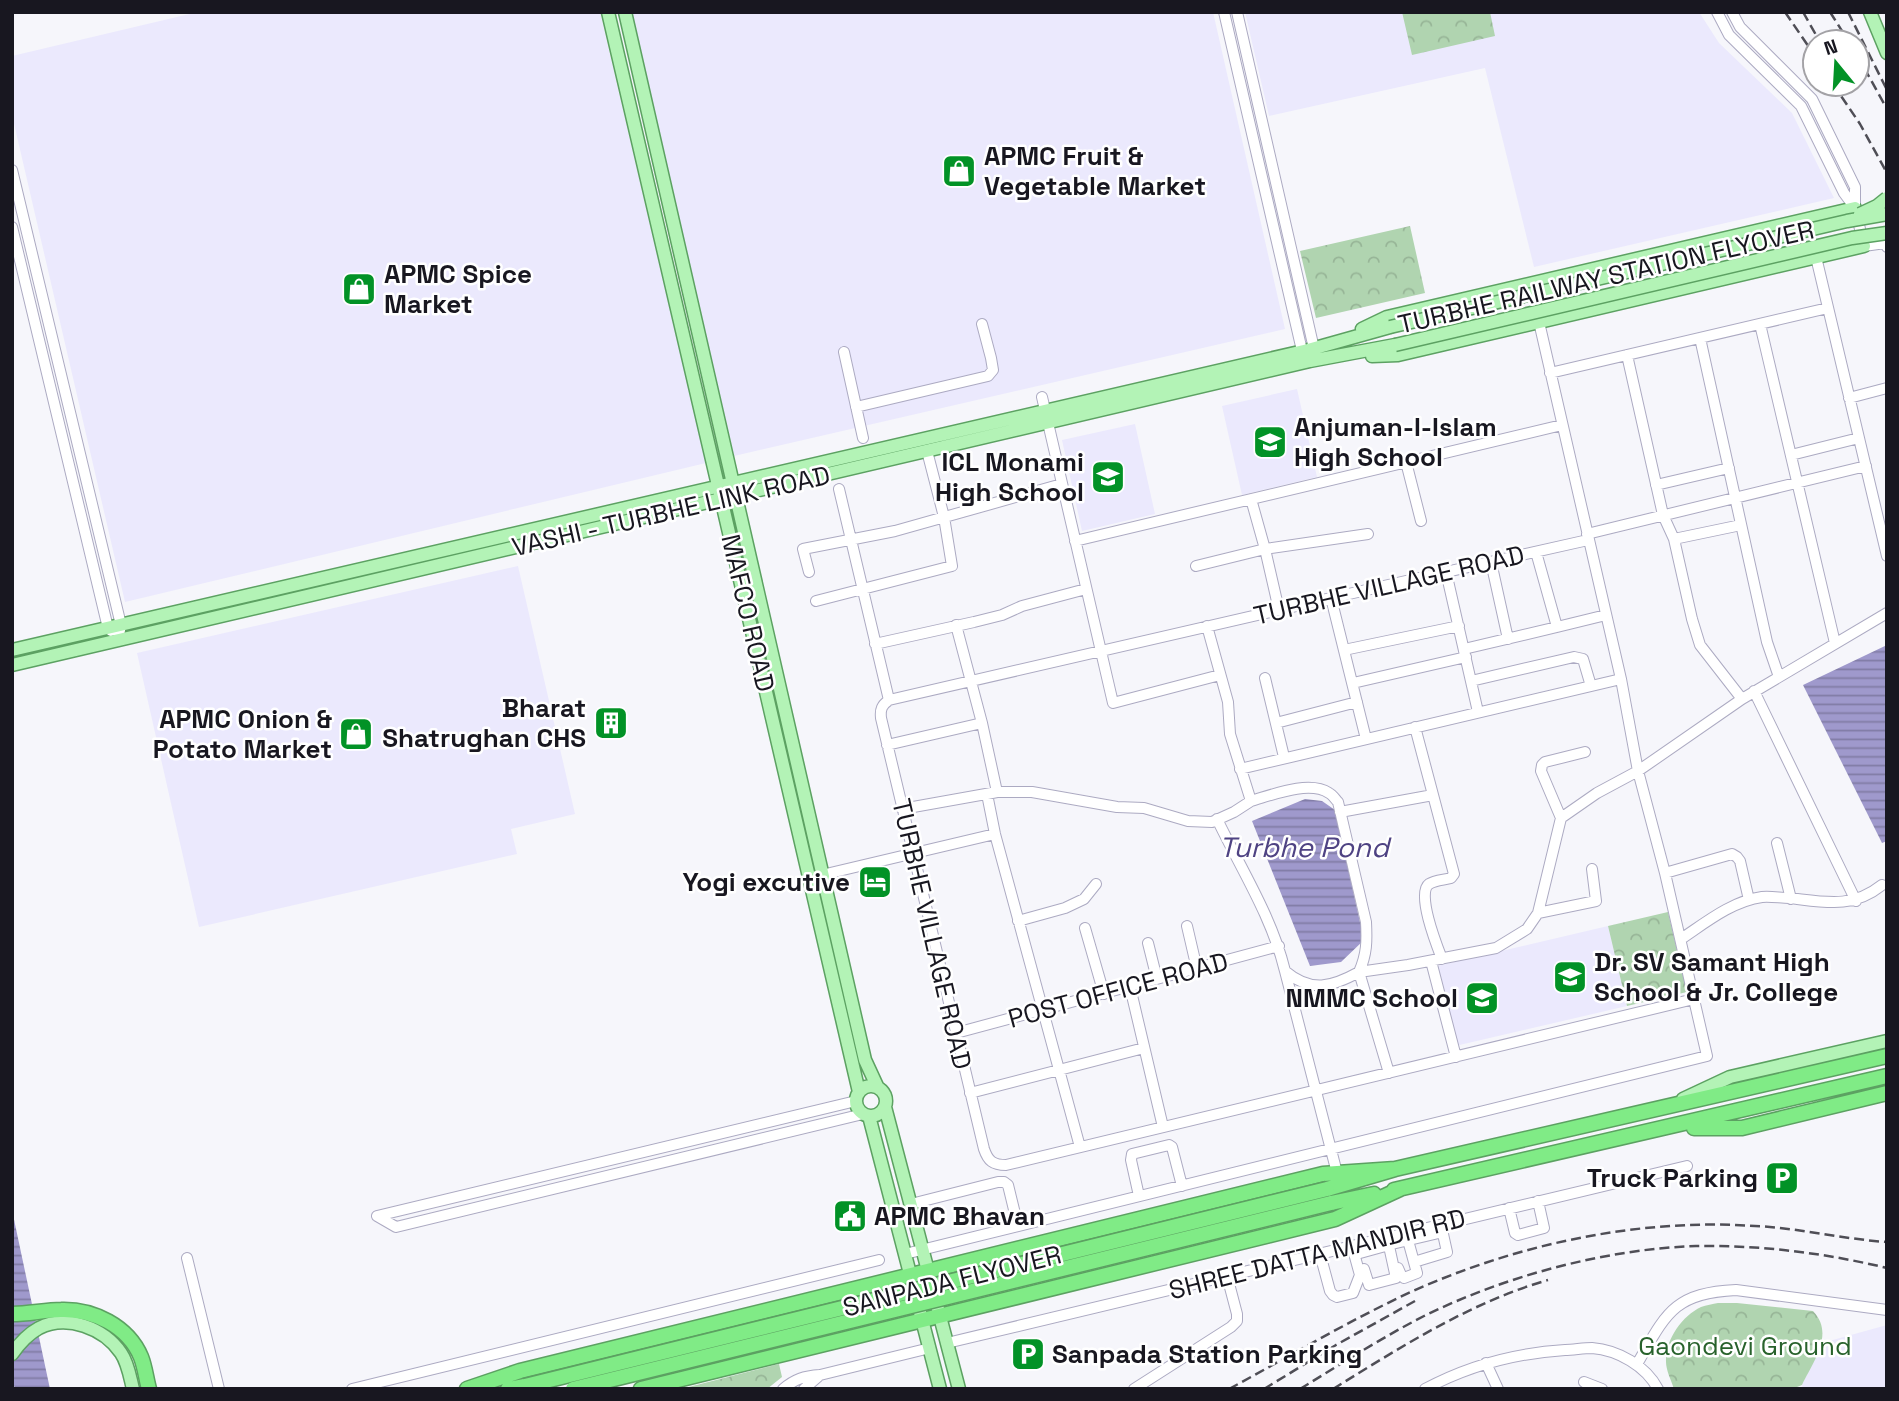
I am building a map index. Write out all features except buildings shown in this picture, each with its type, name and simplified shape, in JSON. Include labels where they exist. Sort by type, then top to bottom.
[{"type":"highway","points":[[467,1389],[520,1371],[1323,1174],[1395,1169],[1887,1056]]},
{"type":"highway","points":[[1702,1120],[1722,1106],[1887,1067]]},
{"type":"highway","points":[[641,1389],[1335,1219],[1400,1189],[1887,1076]]},
{"type":"highway","points":[[1668,1128],[1742,1128],[1887,1093]]},
{"type":"highway","name":"SANPADA FLYOVER","points":[[573,1389],[1329,1196],[1395,1169]]},
{"type":"highway","name":"SANPADA FLYOVER","points":[[508,1389],[1329,1196],[1400,1189]]},
{"type":"highway","points":[[840,1292],[851,1337]]},
{"type":"highway","points":[[12,1314],[63,1309],[83,1311],[103,1318],[135,1345],[149,1389]]},
{"type":"main road","name":"MAFCO ROAD","points":[[608,12],[811,885],[857,1096]]},
{"type":"main road","name":"MAFCO ROAD","points":[[625,12],[866,1060],[877,1086]]},
{"type":"main road","points":[[1870,12],[1887,53]]},
{"type":"main road","points":[[1847,220],[1877,206],[1887,198]]},
{"type":"main road","points":[[1316,354],[1387,317],[1855,208]]},
{"type":"main road","name":"TURBHE RAILWAY STATION FLYOVER","points":[[1316,354],[1390,327],[1847,220],[1887,214]]},
{"type":"main road","name":"TURBHE RAILWAY STATION FLYOVER","points":[[1316,354],[1395,345],[1852,238],[1887,233]]},
{"type":"main road","points":[[1316,354],[1398,355],[1864,246]]},
{"type":"main road","name":"VASHI - TURBHE LINK ROAD","points":[[12,650],[524,538],[1316,354]]},
{"type":"main road","name":"VASHI - TURBHE LINK ROAD","points":[[735,489],[926,451],[1046,417]]},
{"type":"main road","name":"VASHI - TURBHE LINK ROAD","points":[[12,665],[524,538]]},
{"type":"main road","points":[[1664,1108],[1730,1077],[1887,1041]]},
{"type":"main road","points":[[885,1107],[878,1114],[866,1115],[859,1111],[857,1096],[867,1086],[877,1086],[887,1097],[885,1107],[959,1389]]},
{"type":"main road","points":[[866,1115],[940,1389]]},
{"type":"main road","points":[[12,1354],[37,1329],[59,1322],[83,1325],[104,1336],[122,1354],[133,1389]]},
{"type":"street","points":[[1224,12],[1316,354]]},
{"type":"street","points":[[1237,12],[1316,354]]},
{"type":"street","points":[[1717,12],[1729,35],[1801,106],[1844,193],[1855,208]]},
{"type":"street","points":[[1732,12],[1740,27],[1812,99],[1854,187],[1855,208],[1864,246],[1885,243],[1887,247]]},
{"type":"street","points":[[12,170],[114,626]]},
{"type":"street","points":[[12,227],[118,640]]},
{"type":"street","points":[[1816,257],[1887,556]]},
{"type":"street","points":[[1550,373],[1828,309]]},
{"type":"street","points":[[905,1254],[1707,1056],[1681,939],[1638,771],[1621,679],[1539,322]]},
{"type":"street","points":[[856,407],[988,376],[993,370],[982,324]]},
{"type":"street","points":[[1760,324],[1835,643]]},
{"type":"street","points":[[1700,338],[1767,642],[1779,677]]},
{"type":"street","points":[[844,352],[863,438]]},
{"type":"street","points":[[1627,355],[1662,515],[1674,539],[1700,645],[1742,699]]},
{"type":"street","points":[[1849,398],[1887,388]]},
{"type":"street","points":[[1041,397],[1113,703],[1220,675]]},
{"type":"street","points":[[1075,541],[1562,425]]},
{"type":"street","points":[[1791,455],[1859,438]]},
{"type":"street","points":[[816,601],[952,566],[944,517],[926,451]]},
{"type":"street","points":[[1406,462],[1421,521]]},
{"type":"street","name":"TURBHE VILLAGE ROAD","points":[[1695,999],[1006,1165],[994,1164],[987,1158],[984,1149],[880,711],[889,700],[1536,552],[1662,515],[1866,466]]},
{"type":"street","points":[[1656,485],[1729,468]]},
{"type":"street","points":[[809,572],[803,549],[895,531],[1062,484]]},
{"type":"street","points":[[839,489],[889,700]]},
{"type":"street","points":[[1251,499],[1279,610]]},
{"type":"street","points":[[1875,505],[1887,502]]},
{"type":"street","points":[[1674,539],[1741,525]]},
{"type":"street","points":[[1196,566],[1265,549],[1368,534]]},
{"type":"street","points":[[1536,552],[1557,627]]},
{"type":"street","points":[[1491,562],[1508,639]]},
{"type":"street","points":[[1446,572],[1478,712]]},
{"type":"street","points":[[875,644],[1002,615],[1022,606],[1086,589]]},
{"type":"street","points":[[1331,598],[1366,739]]},
{"type":"street","points":[[1561,818],[1597,793],[1638,771],[1754,691],[1887,612]]},
{"type":"street","points":[[1353,683],[1508,639],[1606,615]]},
{"type":"street","points":[[956,625],[997,792]]},
{"type":"street","points":[[1207,626],[1228,702],[1230,734],[1251,801]]},
{"type":"street","points":[[1344,650],[1459,626]]},
{"type":"street","points":[[1471,681],[1574,657],[1583,659],[1591,686]]},
{"type":"street","points":[[1265,678],[1284,757]]},
{"type":"street","points":[[1240,769],[1621,679]]},
{"type":"street","points":[[1754,691],[1856,901]]},
{"type":"street","points":[[1276,723],[1357,702]]},
{"type":"street","points":[[887,745],[982,723]]},
{"type":"street","points":[[1415,727],[1454,874],[1451,878],[1429,883],[1424,889],[1432,931],[1442,959]]},
{"type":"street","points":[[776,737],[791,733]]},
{"type":"street","points":[[1285,971],[1303,984],[1328,985],[1359,972],[1496,948],[1527,929],[1538,913],[1561,818],[1541,771],[1542,765],[1585,752]]},
{"type":"street","points":[[902,809],[997,792],[1032,792],[1117,807],[1144,808],[1188,821],[1212,822],[1251,801],[1301,788],[1329,793],[1338,802],[1366,922],[1366,956],[1359,972],[1389,1073]]},
{"type":"street","points":[[997,792],[986,794],[995,834],[1080,1147]]},
{"type":"street","points":[[1340,812],[1433,795]]},
{"type":"street","points":[[1217,819],[1279,947],[1337,1173]]},
{"type":"street","points":[[811,885],[913,853],[995,834]]},
{"type":"street","points":[[1777,843],[1791,899]]},
{"type":"street","points":[[1665,873],[1732,854],[1740,861],[1749,900]]},
{"type":"street","points":[[1538,913],[1596,901],[1592,869]]},
{"type":"street","points":[[1018,921],[1055,912],[1084,900],[1096,884]]},
{"type":"street","points":[[1681,939],[1739,903],[1763,896],[1827,902],[1856,901],[1882,885]]},
{"type":"street","points":[[1187,926],[1197,969]]},
{"type":"street","points":[[1085,928],[1104,994]]},
{"type":"street","points":[[1148,943],[1157,979]]},
{"type":"street","name":"POST OFFICE ROAD","points":[[956,1033],[1279,947]]},
{"type":"street","points":[[1431,961],[1456,1057]]},
{"type":"street","points":[[1130,987],[1163,1128]]},
{"type":"street","points":[[970,1093],[1144,1048]]},
{"type":"street","points":[[857,1096],[377,1216],[396,1227],[866,1115]]},
{"type":"street","points":[[1139,1196],[1132,1154],[1172,1147],[1182,1186]]},
{"type":"street","name":"SHREE DATTA MANDIR RD","points":[[947,1343],[1320,1254],[1407,1237],[1509,1208],[1687,1166]]},
{"type":"street","points":[[911,1204],[1004,1182],[1008,1185],[1018,1226]]},
{"type":"street","points":[[1509,1208],[1515,1233],[1518,1235],[1544,1228],[1538,1201]]},
{"type":"street","points":[[1414,1262],[1446,1254],[1442,1228]]},
{"type":"street","points":[[1390,1241],[1404,1278],[1417,1273],[1407,1237]]},
{"type":"street","points":[[1356,1248],[1369,1285],[1383,1283],[1394,1280],[1397,1276],[1390,1241]]},
{"type":"street","points":[[1320,1254],[1330,1291],[1338,1297],[1353,1293],[1359,1279],[1356,1248]]},
{"type":"street","points":[[187,1258],[219,1389]]},
{"type":"street","points":[[352,1389],[879,1260]]},
{"type":"street","points":[[1134,1389],[1237,1321],[1227,1276]]},
{"type":"street","points":[[1637,1364],[1661,1322],[1677,1305],[1696,1295],[1736,1290],[1887,1310]]},
{"type":"street","points":[[783,1389],[804,1376],[820,1375],[930,1348]]},
{"type":"street","points":[[1425,1389],[1486,1363],[1534,1352],[1593,1348],[1616,1354],[1637,1364],[1658,1389]]},
{"type":"street","points":[[1486,1363],[1499,1389]]},
{"type":"street","points":[[804,1389],[820,1375]]},
{"type":"street","points":[[820,1375],[823,1389]]},
{"type":"street","points":[[1584,1382],[1602,1389]]},
{"type":"shaded area","name":"APMC Spice Market","points":[[198,12],[600,12],[706,463],[125,602],[12,115],[12,56]]},
{"type":"shaded area","name":"APMC Fruit & Vegetable Market","points":[[632,12],[1213,12],[1285,329],[734,456]]},
{"type":"shaded area","points":[[1245,12],[1699,12],[1719,43],[1792,113],[1834,198],[1534,267],[1485,68],[1269,116]]},
{"type":"shaded area","name":"Anjuman-I-Islam High School","points":[[1297,389],[1317,477],[1242,495],[1222,406]]},
{"type":"shaded area","name":"ICL Monami High School","points":[[1135,424],[1155,514],[1082,531],[1062,440]]},
{"type":"shaded area","name":"APMC Onion & Potato Market","points":[[518,566],[575,814],[511,829],[517,854],[199,927],[137,653]]},
{"type":"shaded area","points":[[1608,926],[1627,1006],[1451,1047],[1433,967]]},
{"type":"shaded area","points":[[1887,1325],[1887,1389],[1803,1389],[1802,1385],[1822,1343]]},
{"type":"green space","points":[[1402,12],[1490,12],[1495,36],[1412,55]]},
{"type":"green space","points":[[1410,226],[1425,293],[1316,318],[1300,251]]},
{"type":"green space","points":[[1668,912],[1687,992],[1627,1006],[1608,926]]},
{"type":"green space","name":"Gaondevi Ground","points":[[1718,1303],[1813,1311],[1822,1329],[1822,1338],[1816,1358],[1802,1385],[1792,1389],[1674,1389],[1666,1362],[1672,1337],[1687,1316],[1703,1306]]},
{"type":"green space","points":[[779,1364],[782,1377],[767,1389],[681,1389]]},
{"type":"water","points":[[1887,645],[1887,841],[1882,843],[1803,685]]},
{"type":"water","name":"Turbhe Pond","points":[[1305,799],[1322,801],[1335,810],[1364,940],[1341,962],[1310,966],[1252,821]]},
{"type":"water","points":[[12,1210],[50,1389],[15,1389],[12,1379]]},
{"type":"railway","points":[[1785,12],[1801,35]]},
{"type":"railway","points":[[1803,12],[1812,28]]},
{"type":"railway","points":[[1830,12],[1840,28]]},
{"type":"railway","points":[[1848,12],[1887,90]]},
{"type":"railway","points":[[1871,80],[1887,109]]},
{"type":"railway","points":[[1842,98],[1887,173]]},
{"type":"railway","points":[[1229,1389],[1413,1291],[1494,1260],[1580,1238],[1667,1226],[1711,1225],[1771,1227],[1887,1242]]},
{"type":"railway","points":[[1300,1389],[1392,1333],[1455,1302],[1522,1277],[1592,1259],[1662,1248],[1720,1246],[1792,1251],[1887,1268]]},
{"type":"railway","points":[[1333,1389],[1464,1313],[1491,1300],[1548,1280]]},
{"type":"railway","points":[[1264,1389],[1415,1301]]},
{"type":"place","name":"APMC Fruit & Vegetable Market","points":[[959,171]]},
{"type":"place","name":"APMC Spice Market","points":[[359,289]]},
{"type":"place","name":"Anjuman-I-Islam High School","points":[[1270,442]]},
{"type":"place","name":"ICL Monami High School","points":[[1108,477]]},
{"type":"place","name":"Bharat Shatrughan CHS","points":[[611,723]]},
{"type":"place","name":"APMC Onion & Potato Market","points":[[356,734]]},
{"type":"place","name":"Yogi excutive","points":[[875,882]]},
{"type":"place","name":"Dr. SV Samant High School & Jr. College","points":[[1570,977]]},
{"type":"place","name":"NMMC School","points":[[1482,998]]},
{"type":"place","name":"Truck Parking","points":[[1782,1178]]},
{"type":"place","name":"APMC Bhavan","points":[[850,1216]]},
{"type":"place","name":"Sanpada Station Parking","points":[[1028,1354]]}]
